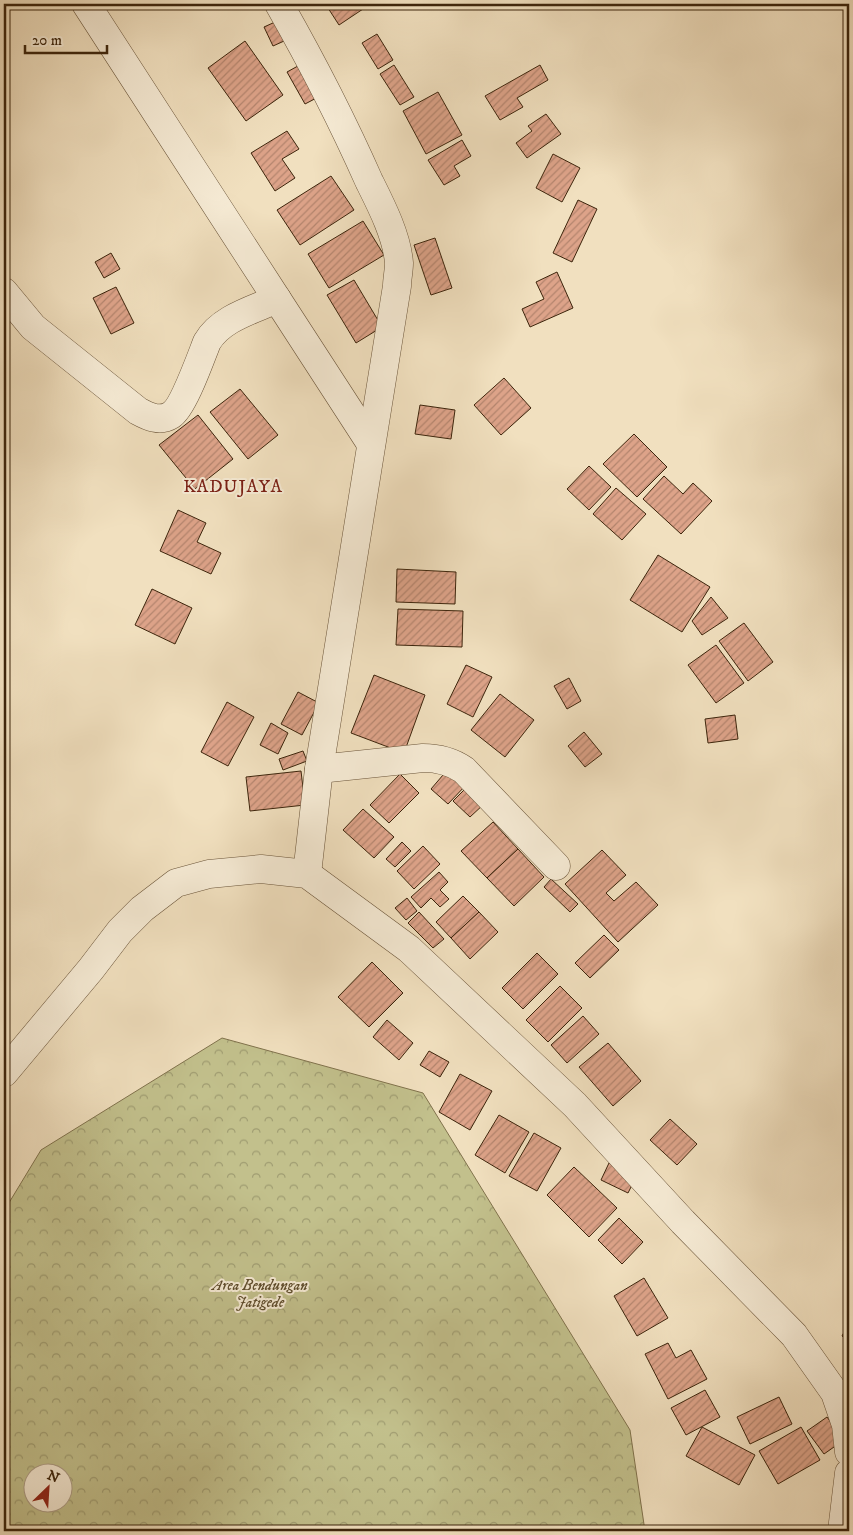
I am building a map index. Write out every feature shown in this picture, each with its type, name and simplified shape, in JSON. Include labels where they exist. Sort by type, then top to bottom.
[{"type":"street","points":[[86,4],[371,444]]},
{"type":"street","points":[[279,4],[352,142],[386,217],[399,263],[397,286],[318,769],[307,874]]},
{"type":"street","points":[[4,292],[23,317],[43,336],[138,412],[160,419],[171,415],[180,405],[212,333],[219,326],[277,299]]},
{"type":"street","points":[[318,769],[423,758],[437,758],[452,762],[464,770],[556,866]]},
{"type":"street","points":[[4,1073],[120,931],[142,909],[176,883],[209,874],[261,869],[307,874],[409,949],[575,1104],[683,1222],[794,1335],[835,1393],[846,1424],[849,1452]]},
{"type":"street","points":[[842,1531],[849,1473]]},
{"type":"green space","name":"Area Bendungan Jatigede","points":[[222,1038],[423,1093],[630,1430],[645,1531],[4,1531],[4,1211],[41,1150]]},
{"type":"building","points":[[334,4],[364,4],[366,7],[339,25],[328,8]]},
{"type":"building","points":[[284,18],[293,37],[273,46],[264,27]]},
{"type":"building","points":[[377,34],[393,60],[378,69],[362,43]]},
{"type":"building","points":[[245,41],[283,95],[246,121],[208,68]]},
{"type":"building","points":[[307,61],[326,93],[305,104],[287,72]]},
{"type":"building","points":[[394,65],[414,97],[400,105],[380,74]]},
{"type":"building","points":[[540,65],[548,80],[517,98],[523,107],[500,120],[485,96]]},
{"type":"building","points":[[438,92],[462,135],[426,154],[403,111]]},
{"type":"building","points":[[546,114],[561,134],[527,158],[516,143],[532,131],[528,126]]},
{"type":"building","points":[[287,131],[299,149],[282,159],[295,178],[275,191],[251,153]]},
{"type":"building","points":[[462,140],[471,156],[454,166],[460,176],[444,185],[428,160]]},
{"type":"building","points":[[553,154],[580,168],[562,202],[536,188]]},
{"type":"building","points":[[331,176],[354,210],[300,245],[277,210]]},
{"type":"building","points":[[578,200],[597,209],[572,262],[553,253]]},
{"type":"building","points":[[363,221],[384,255],[329,288],[308,254]]},
{"type":"building","points":[[435,238],[452,288],[431,295],[414,245]]},
{"type":"building","points":[[111,253],[120,269],[104,278],[95,262]]},
{"type":"building","points":[[557,272],[573,308],[530,327],[522,309],[544,299],[536,282]]},
{"type":"building","points":[[354,280],[382,327],[356,343],[327,295]]},
{"type":"building","points":[[116,287],[134,323],[111,334],[93,298]]},
{"type":"building","points":[[504,378],[531,408],[501,435],[474,405]]},
{"type":"building","points":[[240,389],[278,435],[248,459],[210,412]]},
{"type":"building","points":[[420,405],[455,410],[451,439],[415,434]]},
{"type":"building","points":[[198,415],[233,459],[195,489],[159,445]]},
{"type":"building","points":[[634,434],[667,467],[637,497],[603,464]]},
{"type":"building","points":[[589,466],[611,487],[589,510],[567,489]]},
{"type":"building","points":[[664,476],[683,494],[693,483],[712,501],[681,534],[643,499]]},
{"type":"building","points":[[616,488],[646,514],[622,540],[593,514]]},
{"type":"building","points":[[178,510],[206,523],[197,542],[221,553],[211,574],[160,551]]},
{"type":"building","points":[[658,555],[710,587],[682,632],[630,600]]},
{"type":"building","points":[[397,569],[456,572],[455,604],[396,602]]},
{"type":"building","points":[[152,589],[192,608],[175,644],[135,625]]},
{"type":"building","points":[[711,597],[728,618],[702,635],[692,621]]},
{"type":"building","points":[[398,609],[463,611],[462,647],[396,645]]},
{"type":"building","points":[[744,623],[773,662],[748,681],[719,641]]},
{"type":"building","points":[[716,645],[744,683],[716,703],[688,665]]},
{"type":"building","points":[[466,665],[492,677],[473,717],[447,704]]},
{"type":"building","points":[[374,675],[425,695],[404,753],[351,733]]},
{"type":"building","points":[[569,678],[581,701],[567,709],[554,686]]},
{"type":"building","points":[[298,692],[319,703],[302,735],[281,724]]},
{"type":"building","points":[[500,694],[534,720],[505,757],[471,730]]},
{"type":"building","points":[[227,702],[254,717],[228,766],[201,752]]},
{"type":"building","points":[[735,715],[738,739],[708,743],[705,719]]},
{"type":"building","points":[[271,723],[288,733],[278,754],[260,745]]},
{"type":"building","points":[[584,732],[602,754],[585,767],[568,746]]},
{"type":"building","points":[[303,751],[307,761],[283,770],[279,759]]},
{"type":"building","points":[[449,768],[467,784],[448,804],[431,789]]},
{"type":"building","points":[[301,771],[305,805],[250,811],[246,777]]},
{"type":"building","points":[[400,774],[419,793],[389,823],[370,805]]},
{"type":"building","points":[[467,787],[484,804],[470,817],[453,801]]},
{"type":"building","points":[[363,809],[394,837],[374,858],[343,830]]},
{"type":"building","points":[[493,822],[518,849],[487,878],[461,851]]},
{"type":"building","points":[[402,842],[411,851],[395,867],[386,859]]},
{"type":"building","points":[[423,846],[440,864],[414,889],[397,871]]},
{"type":"building","points":[[518,849],[544,877],[514,906],[487,878]]},
{"type":"building","points":[[602,850],[626,875],[606,893],[614,901],[636,882],[658,905],[618,942],[565,884]]},
{"type":"building","points":[[439,872],[448,882],[440,890],[449,899],[440,907],[431,898],[421,908],[411,897]]},
{"type":"building","points":[[551,879],[578,904],[570,912],[544,887]]},
{"type":"building","points":[[463,896],[479,912],[451,938],[436,922]]},
{"type":"building","points":[[407,898],[417,911],[406,920],[395,908]]},
{"type":"building","points":[[419,912],[444,939],[433,948],[408,923]]},
{"type":"building","points":[[479,912],[498,932],[470,959],[451,938]]},
{"type":"building","points":[[604,935],[619,950],[590,978],[575,963]]},
{"type":"building","points":[[537,953],[558,974],[523,1009],[502,988]]},
{"type":"building","points":[[372,962],[403,993],[369,1027],[338,997]]},
{"type":"building","points":[[560,986],[582,1008],[548,1042],[526,1020]]},
{"type":"building","points":[[583,1016],[599,1034],[567,1063],[551,1045]]},
{"type":"building","points":[[387,1020],[413,1043],[399,1060],[373,1037]]},
{"type":"building","points":[[608,1043],[641,1081],[613,1106],[579,1067]]},
{"type":"building","points":[[429,1051],[449,1062],[440,1077],[420,1065]]},
{"type":"building","points":[[460,1074],[492,1091],[470,1130],[439,1112]]},
{"type":"building","points":[[499,1115],[529,1132],[505,1173],[475,1155]]},
{"type":"building","points":[[670,1119],[697,1144],[677,1165],[650,1140]]},
{"type":"building","points":[[534,1133],[561,1148],[537,1191],[509,1176]]},
{"type":"building","points":[[609,1163],[637,1175],[628,1193],[601,1180]]},
{"type":"building","points":[[574,1167],[617,1208],[589,1237],[547,1195]]},
{"type":"building","points":[[619,1218],[643,1242],[622,1264],[598,1240]]},
{"type":"building","points":[[644,1278],[668,1318],[637,1336],[614,1296]]},
{"type":"building","points":[[849,1323],[849,1341],[842,1336]]},
{"type":"building","points":[[668,1343],[676,1358],[691,1350],[707,1379],[668,1399],[645,1354]]},
{"type":"building","points":[[705,1390],[720,1417],[686,1435],[671,1408]]},
{"type":"building","points":[[779,1397],[792,1424],[750,1444],[737,1417]]},
{"type":"building","points":[[827,1417],[844,1440],[824,1454],[807,1431]]},
{"type":"building","points":[[702,1427],[755,1455],[739,1485],[686,1456]]},
{"type":"building","points":[[801,1427],[820,1460],[778,1484],[759,1451]]},
{"type":"district","name":"KADUJAYA","points":[[233,487]]}]
